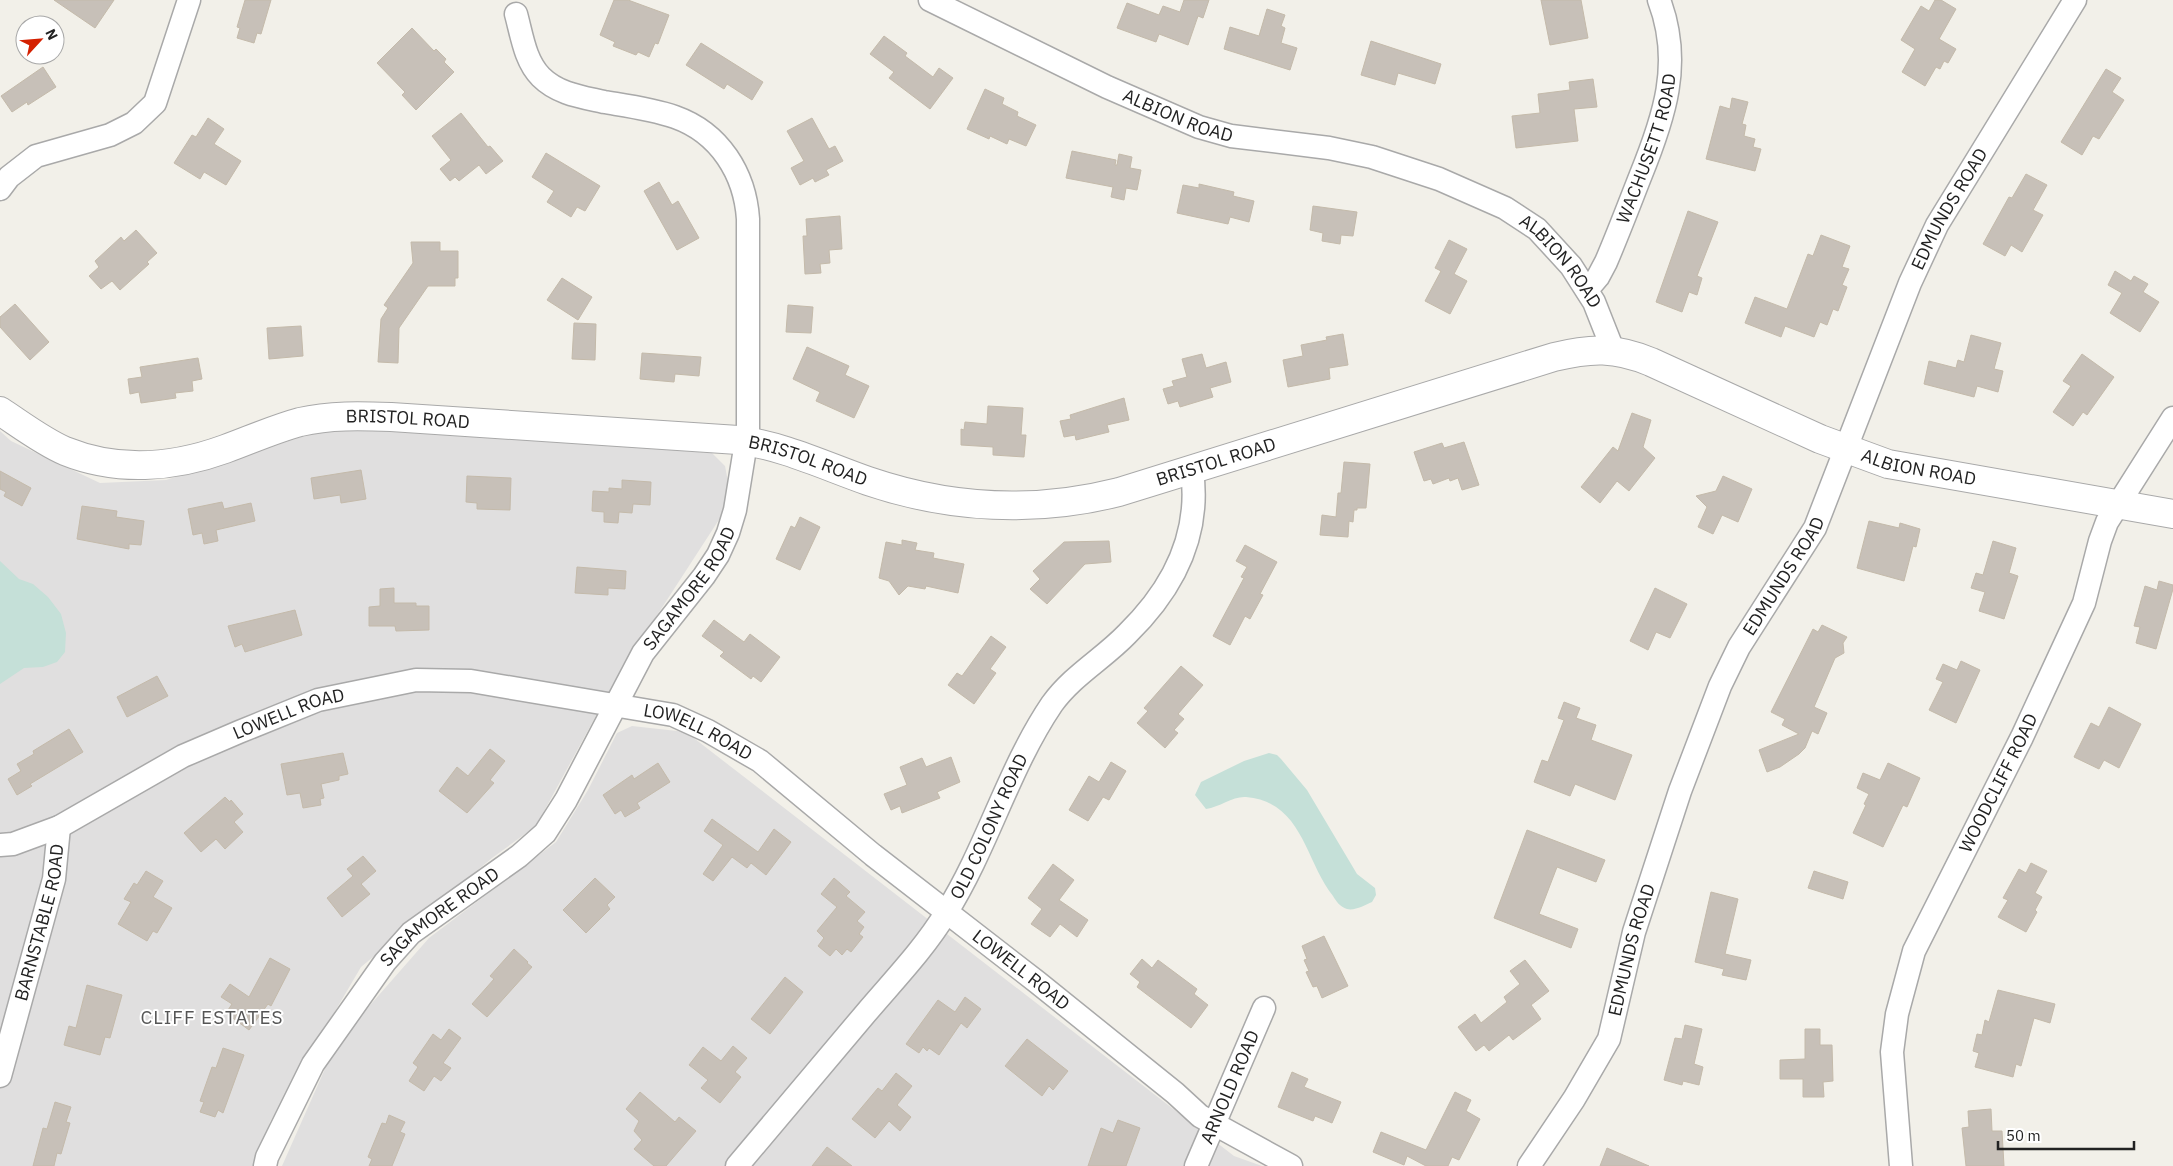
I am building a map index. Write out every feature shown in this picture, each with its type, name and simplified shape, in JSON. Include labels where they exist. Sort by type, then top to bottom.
[{"type":"street","points":[[0,189],[8,177],[36,156],[110,135],[134,123],[155,103],[189,0]]},
{"type":"street","name":"ALBION ROAD","points":[[930,0],[970,9],[1106,87],[1199,127],[1231,136],[1358,153],[1423,173],[1514,212],[1533,226],[1562,255],[1587,290],[1600,313],[1613,350],[1651,362],[1847,450],[1900,467],[2173,514]]},
{"type":"street","name":"WACHUSETT ROAD","points":[[1587,290],[1598,277],[1606,262],[1652,147],[1665,107],[1670,59],[1668,33],[1659,0]]},
{"type":"street","name":"EDMUNDS ROAD","points":[[1529,1166],[1574,1099],[1609,1039],[1634,932],[1680,791],[1720,686],[1738,647],[1815,528],[1847,450],[1910,283],[1937,225],[2075,0]]},
{"type":"street","name":"SAGAMORE ROAD","points":[[265,1166],[267,1157],[313,1064],[384,962],[411,933],[519,856],[545,833],[566,800],[644,653],[718,555],[728,533],[734,510],[747,441],[750,405],[748,219],[744,188],[736,170],[726,155],[713,141],[683,120],[657,112],[566,93],[548,83],[531,64],[516,14]]},
{"type":"street","name":"BRISTOL ROAD","points":[[0,411],[64,450],[100,461],[147,466],[198,458],[290,425],[313,419],[340,416],[391,417],[747,441],[787,450],[892,488],[943,500],[984,505],[1024,506],[1077,501],[1120,492],[1554,357],[1587,351],[1613,350]]},
{"type":"street","name":"WOODCLIFF ROAD","points":[[1902,1166],[1892,1052],[1897,1014],[1914,951],[2022,737],[2084,603],[2100,541],[2107,522],[2173,418]]},
{"type":"street","name":"OLD COLONY ROAD","points":[[737,1166],[918,952],[946,914],[971,868],[1021,756],[1053,703],[1074,678],[1127,634],[1159,596],[1179,566],[1189,538],[1194,514],[1192,471]]},
{"type":"street","name":"LOWELL ROAD","points":[[0,845],[13,844],[59,827],[183,756],[318,700],[416,680],[471,681],[673,715],[708,731],[760,761],[946,914],[1052,994],[1175,1093],[1200,1116],[1291,1166]]},
{"type":"street","name":"BARNSTABLE ROAD","points":[[0,1076],[54,880],[59,827]]},
{"type":"street","name":"ARNOLD ROAD","points":[[1196,1166],[1264,1008]]},
{"type":"shaded area","points":[[323,430],[421,431],[712,453],[725,466],[729,487],[722,515],[617,677],[536,826],[492,858],[361,967],[270,1122],[256,1166],[0,1166],[0,431],[11,441],[100,483],[166,480]]},
{"type":"shaded area","points":[[0,561],[19,579],[33,584],[48,597],[61,614],[66,633],[65,652],[57,662],[43,667],[24,668],[0,684]]},
{"type":"shaded area","points":[[632,726],[686,732],[1234,1156],[1262,1166],[282,1166],[336,1044],[429,938],[556,842],[588,790],[617,733]]},
{"type":"shaded area","points":[[1269,753],[1277,755],[1307,790],[1357,874],[1375,888],[1376,895],[1372,902],[1353,909],[1345,908],[1338,904],[1324,882],[1300,835],[1291,821],[1280,810],[1265,801],[1246,797],[1236,798],[1206,809],[1195,795],[1201,782],[1244,761]]},
{"type":"building","points":[[54,0],[114,0],[95,28]]},
{"type":"building","points":[[245,0],[271,0],[261,34],[257,33],[254,43],[237,38],[240,28],[237,27]]},
{"type":"building","points":[[614,0],[628,0],[669,15],[658,44],[655,43],[649,57],[638,52],[636,55],[613,46],[615,42],[600,35]]},
{"type":"building","points":[[1184,0],[1209,0],[1203,18],[1198,16],[1188,45],[1159,34],[1156,42],[1117,28],[1127,3],[1159,15],[1163,6],[1180,12]]},
{"type":"building","points":[[1541,0],[1581,0],[1588,38],[1550,45]]},
{"type":"building","points":[[1935,0],[1941,0],[1956,9],[1939,39],[1956,49],[1948,63],[1944,61],[1940,69],[1936,67],[1925,86],[1902,72],[1915,49],[1901,40],[1921,6],[1929,11]]},
{"type":"building","points":[[1267,9],[1285,15],[1281,26],[1285,28],[1281,43],[1297,48],[1290,70],[1224,49],[1230,27],[1259,36]]},
{"type":"building","points":[[412,28],[434,51],[436,49],[446,59],[444,62],[454,72],[416,110],[402,95],[405,92],[377,63]]},
{"type":"building","points":[[884,36],[907,53],[905,56],[933,77],[939,68],[953,78],[930,109],[889,78],[894,72],[870,54]]},
{"type":"building","points":[[1371,41],[1441,64],[1435,84],[1398,73],[1395,85],[1361,75]]},
{"type":"building","points":[[701,43],[763,82],[752,100],[727,84],[724,89],[686,65]]},
{"type":"building","points":[[43,67],[56,87],[28,105],[27,102],[12,112],[1,96]]},
{"type":"building","points":[[2106,69],[2121,78],[2112,92],[2124,100],[2099,139],[2093,136],[2082,155],[2061,142]]},
{"type":"building","points":[[1593,79],[1597,107],[1574,109],[1578,141],[1516,148],[1512,116],[1540,113],[1538,94],[1570,90],[1569,82]]},
{"type":"building","points":[[985,89],[1004,98],[1002,104],[1018,112],[1017,116],[1036,125],[1026,146],[1009,139],[1007,144],[990,136],[989,139],[967,129]]},
{"type":"building","points":[[1732,98],[1748,102],[1742,124],[1746,125],[1744,136],[1755,139],[1753,147],[1761,149],[1755,171],[1706,159],[1720,106],[1730,109]]},
{"type":"building","points":[[461,113],[488,147],[490,146],[503,161],[486,174],[479,165],[459,181],[455,177],[450,181],[440,169],[451,160],[432,136]]},
{"type":"building","points":[[208,118],[224,129],[214,144],[241,161],[226,185],[204,172],[200,179],[174,163],[192,135],[196,137]]},
{"type":"building","points":[[812,118],[829,149],[835,146],[843,161],[826,170],[829,175],[815,182],[813,178],[800,185],[791,168],[804,161],[787,131]]},
{"type":"building","points":[[1072,151],[1116,160],[1115,165],[1117,165],[1119,154],[1132,157],[1130,168],[1141,170],[1137,190],[1126,188],[1124,200],[1111,197],[1113,187],[1066,178]]},
{"type":"building","points":[[546,153],[600,186],[585,211],[577,207],[571,217],[547,202],[554,191],[532,177]]},
{"type":"building","points":[[2026,174],[2047,185],[2033,210],[2043,215],[2022,252],[2011,245],[2005,256],[1983,244],[2009,197],[2012,198]]},
{"type":"building","points":[[659,182],[672,205],[678,201],[699,238],[677,250],[644,191]]},
{"type":"building","points":[[1199,184],[1234,192],[1233,196],[1254,201],[1249,222],[1230,217],[1228,224],[1177,213],[1183,185],[1199,188]]},
{"type":"building","points":[[1313,206],[1357,212],[1353,236],[1341,235],[1340,244],[1322,241],[1323,233],[1310,230]]},
{"type":"building","points":[[1688,211],[1718,222],[1697,276],[1702,278],[1697,295],[1689,292],[1682,312],[1656,302]]},
{"type":"building","points":[[840,216],[842,249],[829,250],[830,263],[820,264],[821,273],[805,274],[803,236],[807,236],[806,219]]},
{"type":"building","points":[[136,230],[157,253],[147,262],[149,264],[120,290],[112,281],[101,289],[89,276],[99,267],[95,261],[121,237],[124,241]]},
{"type":"building","points":[[1821,235],[1850,246],[1842,267],[1849,269],[1842,285],[1847,287],[1838,311],[1833,309],[1827,325],[1820,322],[1814,337],[1785,326],[1781,337],[1745,323],[1755,297],[1787,309],[1808,254],[1813,256]]},
{"type":"building","points":[[1449,240],[1467,249],[1454,274],[1467,281],[1450,314],[1425,301],[1441,271],[1435,268]]},
{"type":"building","points":[[411,242],[440,242],[440,251],[458,251],[458,278],[455,278],[455,286],[428,286],[399,328],[398,363],[378,362],[381,319],[388,308],[384,305],[413,263]]},
{"type":"building","points":[[2115,271],[2131,281],[2134,276],[2148,284],[2143,292],[2159,302],[2140,332],[2110,313],[2122,293],[2108,285]]},
{"type":"building","points":[[562,278],[592,297],[578,320],[547,300]]},
{"type":"building","points":[[15,304],[49,342],[30,360],[0,327],[0,317]]},
{"type":"building","points":[[788,305],[813,307],[811,333],[786,332]]},
{"type":"building","points":[[574,323],[596,324],[595,360],[572,359]]},
{"type":"building","points":[[301,326],[303,356],[269,359],[267,328]]},
{"type":"building","points":[[1343,334],[1348,365],[1329,368],[1330,379],[1288,387],[1283,360],[1303,356],[1301,345],[1327,340],[1326,337]]},
{"type":"building","points":[[1971,335],[2001,343],[1994,369],[2003,371],[1998,392],[1977,386],[1974,397],[1924,384],[1929,361],[1956,368],[1958,360],[1964,362]]},
{"type":"building","points":[[807,347],[849,366],[845,375],[869,386],[854,418],[816,401],[820,392],[793,379]]},
{"type":"building","points":[[642,353],[701,357],[699,376],[675,374],[674,382],[640,379]]},
{"type":"building","points":[[1202,354],[1206,368],[1226,362],[1231,382],[1210,388],[1213,397],[1180,407],[1178,401],[1168,404],[1163,389],[1174,386],[1172,381],[1187,377],[1182,359]]},
{"type":"building","points":[[2082,354],[2114,377],[2087,415],[2083,412],[2073,426],[2053,412],[2071,386],[2063,381]]},
{"type":"building","points":[[198,358],[202,379],[192,381],[193,391],[175,393],[176,398],[141,403],[139,392],[130,394],[128,379],[142,377],[140,367]]},
{"type":"building","points":[[1124,398],[1129,420],[1107,425],[1109,432],[1076,440],[1075,435],[1064,437],[1060,421],[1071,419],[1070,415]]},
{"type":"building","points":[[988,406],[1023,408],[1021,435],[1026,435],[1024,457],[993,455],[993,447],[961,445],[961,429],[964,430],[965,422],[987,424]]},
{"type":"building","points":[[1632,413],[1651,420],[1643,447],[1655,458],[1629,491],[1617,481],[1600,503],[1581,487],[1613,447],[1618,451]]},
{"type":"building","points":[[1464,442],[1479,485],[1462,490],[1458,478],[1450,481],[1449,478],[1433,484],[1431,479],[1424,481],[1414,452],[1442,443],[1444,448]]},
{"type":"building","points":[[1344,462],[1370,464],[1366,508],[1354,510],[1353,522],[1349,521],[1348,537],[1320,535],[1322,515],[1336,517]]},
{"type":"building","points":[[361,470],[366,499],[341,503],[340,495],[314,499],[311,478]]},
{"type":"building","points":[[0,471],[31,488],[22,506],[4,496],[6,492],[0,489]]},
{"type":"building","points":[[467,476],[511,478],[510,510],[477,509],[477,503],[466,502]]},
{"type":"building","points":[[1723,476],[1752,489],[1738,522],[1722,515],[1713,534],[1698,527],[1707,507],[1696,496],[1716,491]]},
{"type":"building","points":[[622,480],[651,482],[650,505],[633,504],[632,513],[619,512],[618,523],[604,522],[604,512],[592,511],[593,491],[609,492],[609,488],[622,489]]},
{"type":"building","points":[[222,502],[224,509],[251,503],[255,521],[216,530],[218,541],[204,544],[202,533],[193,535],[188,509]]},
{"type":"building","points":[[82,506],[117,511],[116,517],[144,521],[141,545],[129,544],[129,549],[77,539]]},
{"type":"building","points":[[800,517],[820,527],[800,570],[776,559],[791,526],[795,528]]},
{"type":"building","points":[[1869,521],[1899,528],[1900,523],[1920,529],[1916,547],[1913,546],[1904,581],[1857,568]]},
{"type":"building","points":[[902,540],[917,543],[915,550],[934,553],[933,558],[964,564],[958,593],[926,586],[925,589],[908,586],[899,595],[889,581],[879,578],[886,542],[902,545]]},
{"type":"building","points":[[1109,541],[1111,562],[1085,564],[1047,604],[1030,589],[1040,579],[1033,571],[1064,542]]},
{"type":"building","points":[[1993,541],[2016,548],[2009,573],[2018,576],[2004,619],[1979,611],[1985,592],[1971,588],[1976,573],[1983,575]]},
{"type":"building","points":[[1245,545],[1277,562],[1260,594],[1263,595],[1250,619],[1245,616],[1230,645],[1213,636],[1244,578],[1241,577],[1247,567],[1236,561]]},
{"type":"building","points":[[577,567],[626,571],[625,589],[608,588],[608,595],[575,593]]},
{"type":"building","points":[[2159,581],[2173,585],[2173,589],[2156,649],[2136,643],[2140,627],[2134,626],[2145,586],[2157,590]]},
{"type":"building","points":[[394,588],[394,603],[416,603],[416,606],[429,606],[429,630],[396,631],[395,626],[369,626],[369,607],[380,606],[380,589]]},
{"type":"building","points":[[1655,588],[1687,604],[1670,638],[1656,632],[1648,650],[1630,641]]},
{"type":"building","points":[[295,610],[302,635],[245,652],[242,644],[235,647],[228,626]]},
{"type":"building","points":[[714,620],[744,642],[750,634],[780,657],[761,682],[753,676],[751,679],[720,656],[724,652],[702,636]]},
{"type":"building","points":[[1822,625],[1847,637],[1843,643],[1844,653],[1835,658],[1814,707],[1827,713],[1818,734],[1812,731],[1805,748],[1799,754],[1780,767],[1767,772],[1759,750],[1799,734],[1782,725],[1785,719],[1771,712],[1813,629],[1818,632]]},
{"type":"building","points":[[991,636],[1006,647],[990,669],[996,673],[974,704],[948,685],[957,673],[962,676]]},
{"type":"building","points":[[1961,661],[1980,670],[1956,723],[1929,710],[1943,682],[1936,679],[1943,664],[1957,670]]},
{"type":"building","points":[[1181,666],[1203,685],[1178,714],[1184,719],[1174,730],[1178,733],[1165,748],[1137,723],[1148,711],[1144,708]]},
{"type":"building","points":[[157,676],[168,696],[127,717],[117,697]]},
{"type":"building","points":[[1564,702],[1580,708],[1576,718],[1596,725],[1591,740],[1632,755],[1615,800],[1575,784],[1570,796],[1534,782],[1542,760],[1548,762],[1564,720],[1558,718]]},
{"type":"building","points":[[2109,707],[2141,724],[2119,768],[2104,760],[2099,769],[2074,757],[2091,723],[2099,727]]},
{"type":"building","points":[[69,729],[83,752],[30,784],[32,786],[17,795],[8,779],[21,771],[17,764],[34,754],[33,751]]},
{"type":"building","points":[[490,749],[505,761],[490,780],[494,783],[467,813],[439,791],[457,767],[468,776]]},
{"type":"building","points":[[343,753],[348,774],[339,776],[339,780],[321,784],[324,798],[320,799],[321,805],[303,808],[300,793],[287,795],[281,764]]},
{"type":"building","points":[[951,757],[960,782],[937,792],[940,798],[902,813],[900,806],[891,810],[884,794],[907,785],[900,767],[922,758],[926,767]]},
{"type":"building","points":[[1111,762],[1126,771],[1109,800],[1103,797],[1088,821],[1069,810],[1089,776],[1099,782]]},
{"type":"building","points":[[658,763],[670,782],[637,803],[640,808],[625,817],[621,810],[615,814],[603,795],[632,775],[634,779]]},
{"type":"building","points":[[1888,763],[1920,778],[1907,807],[1903,805],[1883,847],[1853,833],[1869,794],[1857,788],[1863,773],[1880,780]]},
{"type":"building","points":[[225,797],[230,802],[231,800],[243,814],[234,822],[243,832],[225,849],[216,839],[201,852],[184,833]]},
{"type":"building","points":[[712,819],[758,852],[774,829],[791,842],[766,875],[751,863],[747,868],[732,857],[713,881],[703,874],[723,845],[704,831]]},
{"type":"building","points":[[1527,830],[1605,860],[1596,882],[1557,867],[1539,914],[1578,929],[1571,948],[1494,918]]},
{"type":"building","points":[[363,856],[376,871],[361,884],[370,894],[342,917],[327,898],[353,876],[347,869]]},
{"type":"building","points":[[2031,863],[2047,871],[2035,893],[2042,897],[2035,910],[2037,912],[2026,932],[1998,917],[2008,900],[2003,898],[2019,869],[2026,873]]},
{"type":"building","points":[[1053,864],[1074,880],[1059,900],[1088,920],[1077,937],[1060,924],[1050,937],[1031,924],[1042,909],[1028,898]]},
{"type":"building","points":[[146,871],[163,881],[153,897],[172,908],[157,933],[153,931],[147,941],[118,924],[131,902],[124,899],[134,883],[137,885]]},
{"type":"building","points":[[1814,871],[1848,882],[1843,899],[1808,888]]},
{"type":"building","points":[[595,878],[615,897],[607,905],[610,909],[586,933],[563,910]]},
{"type":"building","points":[[834,878],[850,892],[846,896],[865,912],[857,921],[864,927],[859,934],[863,937],[851,952],[847,949],[842,955],[836,949],[830,956],[818,946],[824,938],[817,931],[837,907],[821,894]]},
{"type":"building","points":[[1711,892],[1738,899],[1725,954],[1751,960],[1746,980],[1722,975],[1724,969],[1695,962]]},
{"type":"building","points":[[1324,936],[1348,986],[1322,998],[1317,986],[1313,987],[1306,972],[1309,971],[1304,960],[1307,959],[1302,946]]},
{"type":"building","points":[[514,949],[532,967],[487,1017],[472,1004],[494,979],[490,976]]},
{"type":"building","points":[[270,958],[290,969],[271,1006],[268,1004],[249,1030],[226,1013],[232,1004],[221,997],[230,984],[249,997]]},
{"type":"building","points":[[1142,959],[1152,968],[1158,960],[1197,989],[1194,994],[1208,1005],[1191,1028],[1137,987],[1140,982],[1130,974]]},
{"type":"building","points":[[1525,960],[1549,991],[1531,1005],[1541,1019],[1513,1040],[1509,1035],[1489,1051],[1484,1045],[1476,1051],[1458,1027],[1475,1014],[1481,1023],[1507,1002],[1504,997],[1520,984],[1510,971]]},
{"type":"building","points":[[785,977],[803,992],[770,1034],[751,1019]]},
{"type":"building","points":[[87,985],[122,995],[110,1038],[105,1037],[100,1055],[64,1045],[69,1026],[76,1028]]},
{"type":"building","points":[[1998,990],[2055,1004],[2050,1023],[2034,1018],[2021,1066],[2016,1064],[2013,1077],[1975,1067],[1979,1053],[1973,1051],[1977,1034],[1982,1035],[1985,1020],[1989,1022]]},
{"type":"building","points":[[965,997],[981,1009],[967,1028],[961,1023],[939,1055],[929,1048],[927,1051],[923,1047],[919,1053],[906,1044],[938,1000],[955,1012]]},
{"type":"building","points":[[1685,1025],[1702,1029],[1694,1064],[1703,1067],[1699,1085],[1683,1081],[1682,1085],[1664,1080],[1675,1038],[1682,1039]]},
{"type":"building","points":[[449,1029],[461,1038],[443,1063],[451,1068],[441,1081],[434,1076],[424,1091],[409,1081],[418,1067],[413,1063],[433,1034],[441,1040]]},
{"type":"building","points":[[1805,1029],[1820,1029],[1820,1045],[1832,1045],[1833,1081],[1823,1082],[1824,1097],[1803,1097],[1803,1079],[1780,1079],[1780,1060],[1805,1059]]},
{"type":"building","points":[[1027,1039],[1068,1071],[1053,1090],[1049,1086],[1042,1096],[1005,1066]]},
{"type":"building","points":[[733,1046],[747,1058],[735,1072],[741,1077],[720,1103],[701,1088],[708,1080],[689,1065],[703,1047],[721,1061]]},
{"type":"building","points":[[223,1048],[244,1055],[223,1113],[218,1110],[215,1117],[200,1112],[204,1102],[200,1101],[212,1067],[216,1068]]},
{"type":"building","points":[[1292,1072],[1308,1079],[1304,1087],[1341,1102],[1332,1123],[1315,1116],[1313,1121],[1278,1107]]},
{"type":"building","points":[[896,1073],[912,1086],[897,1105],[911,1117],[900,1131],[889,1121],[875,1138],[852,1119],[878,1088],[882,1091]]},
{"type":"building","points":[[640,1092],[675,1122],[679,1117],[696,1131],[666,1166],[654,1166],[634,1149],[642,1140],[634,1131],[639,1121],[626,1109]]},
{"type":"building","points":[[1455,1092],[1471,1100],[1466,1111],[1480,1119],[1459,1160],[1452,1157],[1448,1166],[1426,1166],[1407,1156],[1404,1165],[1373,1152],[1381,1132],[1426,1150]]},
{"type":"building","points":[[55,1102],[71,1107],[66,1122],[70,1123],[61,1154],[57,1153],[54,1166],[33,1166],[43,1128],[47,1129]]},
{"type":"building","points":[[1991,1109],[1992,1131],[2002,1131],[2004,1166],[1966,1166],[1962,1128],[1969,1127],[1968,1111]]},
{"type":"building","points":[[389,1115],[405,1122],[400,1132],[405,1134],[392,1166],[369,1166],[372,1159],[368,1157],[382,1123],[386,1124]]},
{"type":"building","points":[[1118,1120],[1140,1128],[1126,1166],[1088,1166],[1101,1128],[1113,1133]]},
{"type":"building","points":[[827,1147],[852,1166],[812,1166]]},
{"type":"building","points":[[1607,1148],[1649,1166],[1600,1166]]},
{"type":"district","name":"CLIFF ESTATES","points":[[212,1017]]}]
